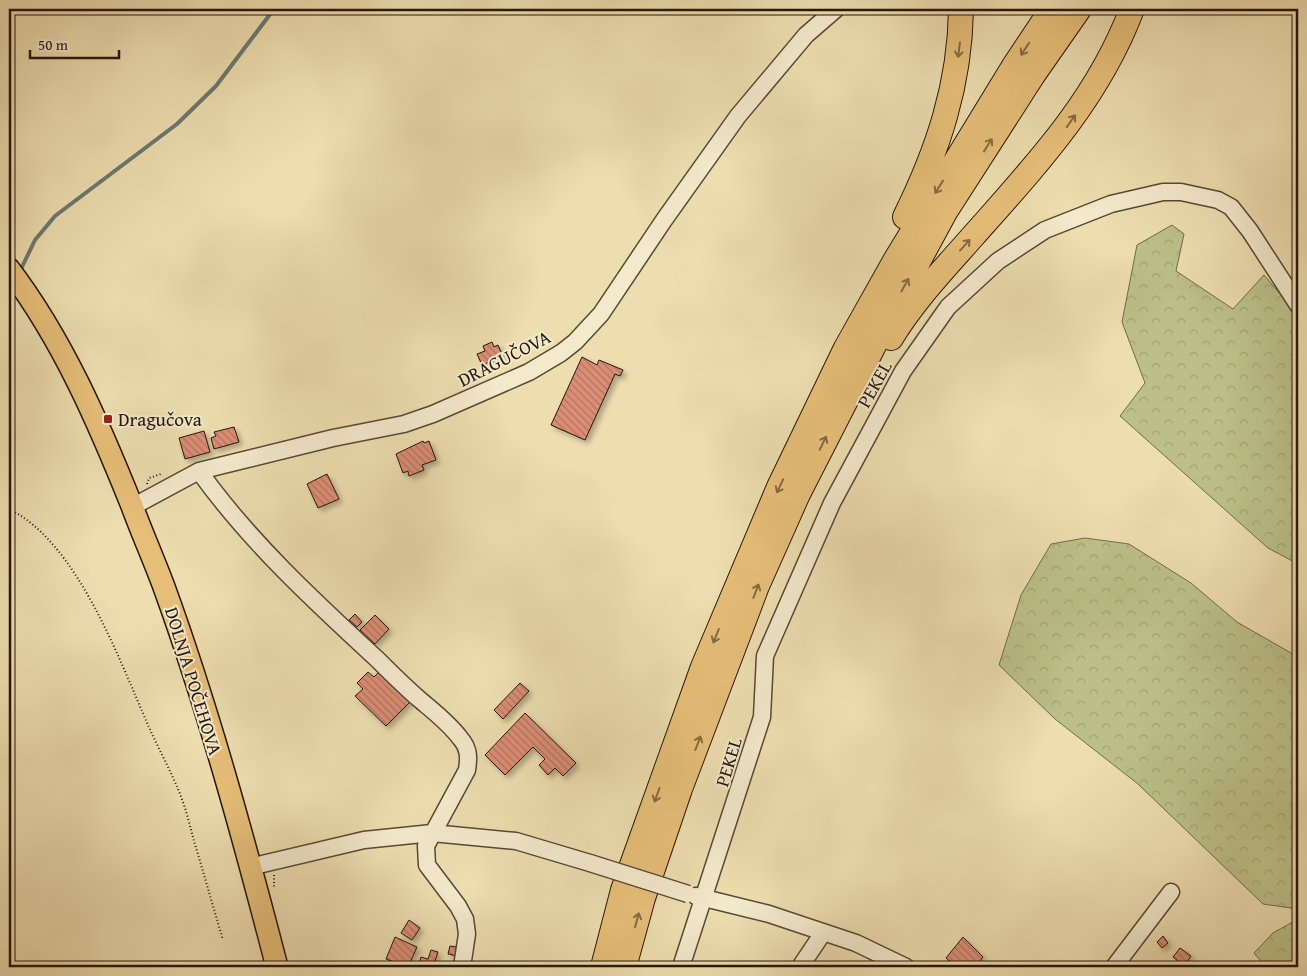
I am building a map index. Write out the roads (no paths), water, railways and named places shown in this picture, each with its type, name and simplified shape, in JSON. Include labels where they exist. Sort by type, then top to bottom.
[{"type":"highway","points":[[846,348],[848,324],[888,252],[933,154],[954,90],[962,9]]},
{"type":"highway","points":[[603,967],[623,890],[703,667],[779,487],[846,348],[929,203],[1014,66],[1052,9]]},
{"type":"highway","points":[[624,967],[643,898],[680,789],[757,586],[834,421],[946,212],[1033,75],[1079,9]]},
{"type":"highway","points":[[834,421],[853,403],[898,326],[933,281],[1071,122],[1120,40],[1132,9]]},
{"type":"main road","name":"DOLNJA POČEHOVA","points":[[9,269],[50,330],[88,403],[164,585],[186,652],[278,967]]},
{"type":"street","name":"DRAGUČOVA","points":[[132,507],[199,471],[333,438],[404,424],[433,414],[529,372],[561,353],[575,342],[601,314],[664,220],[744,109],[806,35],[836,9]]},
{"type":"street","name":"PEKEL","points":[[682,967],[762,717],[765,656],[832,503],[903,371],[948,307],[998,261],[1045,230],[1111,204],[1163,192],[1180,192],[1218,200],[1231,208],[1250,231],[1298,305]]},
{"type":"street","points":[[199,471],[220,500],[270,556],[461,738],[469,758],[467,770],[442,820],[432,833],[426,846],[426,865],[458,906],[465,919],[467,934],[462,967]]},
{"type":"street","points":[[250,867],[364,840],[432,833],[516,841],[688,894],[769,914],[856,943],[906,967]]},
{"type":"street","points":[[1114,967],[1171,892]]},
{"type":"street","points":[[800,967],[823,933]]},
{"type":"waterway","points":[[21,269],[35,240],[55,216],[177,124],[216,86],[274,9]]},
{"type":"place","name":"Dragučova","points":[[108,419]]}]
